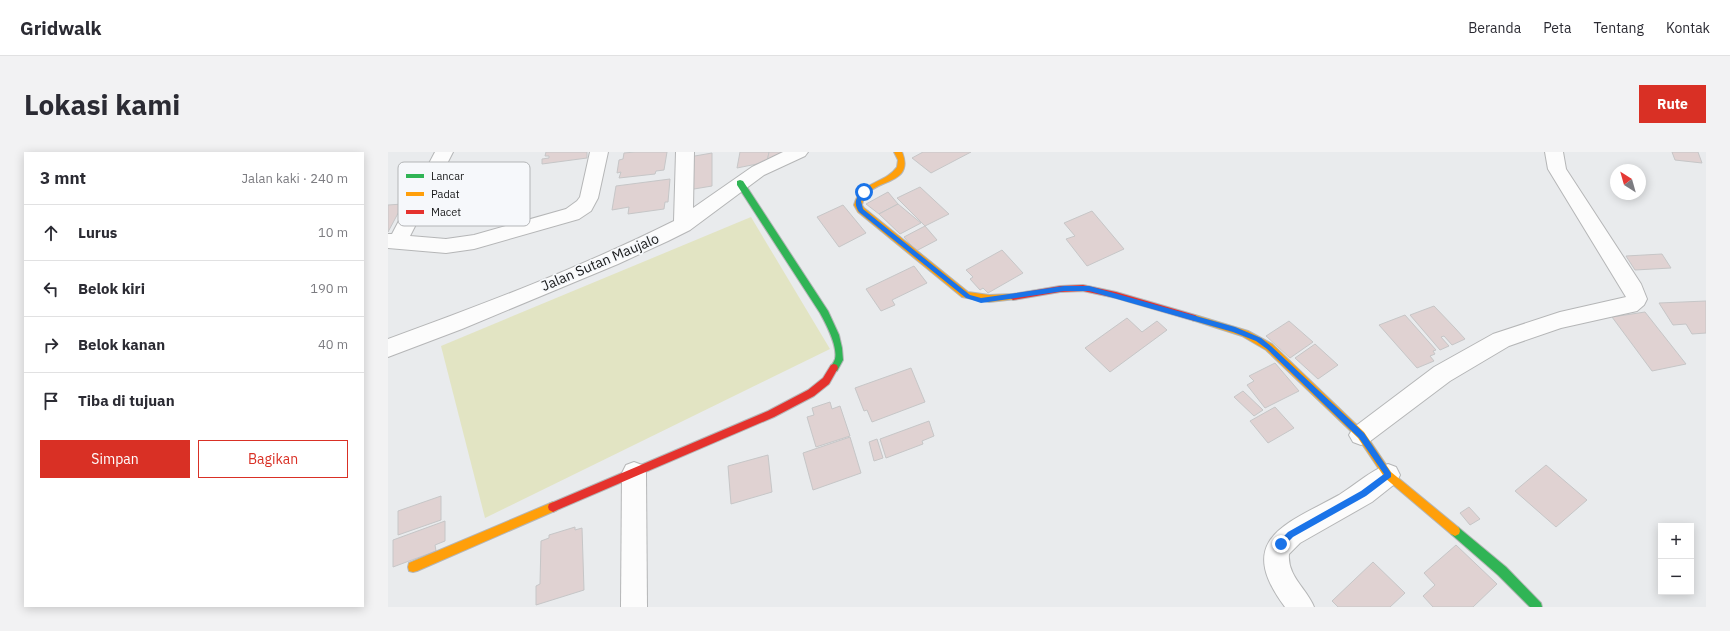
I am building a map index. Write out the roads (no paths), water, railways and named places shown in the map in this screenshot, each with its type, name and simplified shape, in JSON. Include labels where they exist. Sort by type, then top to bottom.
[{"type":"street","points":[[438,162],[444,152]]},
{"type":"street","points":[[402,226],[393,241],[446,246],[474,242],[572,214],[584,206],[589,198],[599,152]]},
{"type":"street","points":[[683,225],[685,152]]},
{"type":"street","name":"Jalan Sutan Maujalo","points":[[388,348],[455,323],[611,259],[683,225],[758,171],[799,152]]},
{"type":"street","points":[[898,152],[903,160],[901,168],[896,173],[864,192],[860,196],[858,204],[861,210],[965,295],[981,300],[1064,288],[1089,288],[1241,332],[1258,340],[1269,347],[1361,435],[1388,475],[1502,571],[1537,607]]},
{"type":"street","points":[[1361,435],[1442,374],[1501,340],[1560,320],[1595,311],[1630,305],[1637,299],[1634,290],[1557,169],[1554,152]]},
{"type":"street","points":[[413,567],[771,414],[811,392],[826,381],[838,360],[838,348],[835,336],[824,311],[740,183]]},
{"type":"street","points":[[634,473],[634,607]]},
{"type":"street","points":[[1301,607],[1280,575],[1276,562],[1277,552],[1281,544],[1291,535],[1363,494],[1388,475]]}]
